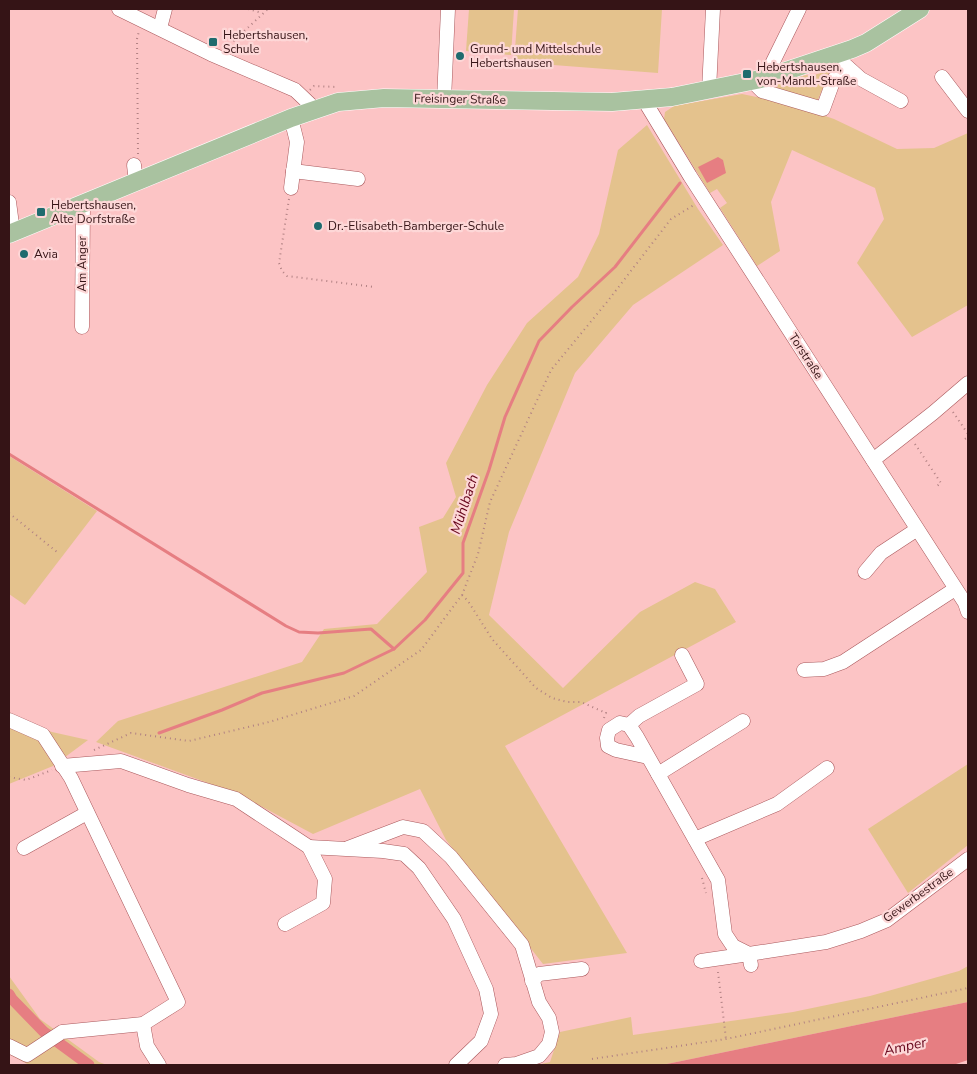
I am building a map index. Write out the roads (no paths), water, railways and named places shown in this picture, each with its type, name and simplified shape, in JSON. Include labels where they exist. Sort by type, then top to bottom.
[{"type":"main road","name":"Freisinger Straße","points":[[11,233],[83,202],[136,169],[338,102],[384,98],[444,100],[644,100],[672,97],[759,79],[834,55],[866,43],[920,9]]},
{"type":"street","points":[[119,9],[216,56],[295,90],[315,109]]},
{"type":"street","points":[[160,28],[165,9]]},
{"type":"street","points":[[444,100],[448,9]]},
{"type":"street","points":[[709,90],[713,9]]},
{"type":"street","points":[[799,9],[759,79],[762,91],[823,109],[834,80],[848,68]]},
{"type":"street","points":[[834,55],[860,79],[901,101]]},
{"type":"street","points":[[942,77],[968,112]]},
{"type":"street","name":"Torstraße","points":[[644,100],[704,198],[873,460],[968,612]]},
{"type":"street","points":[[291,118],[297,142],[291,188]]},
{"type":"street","points":[[294,171],[358,180]]},
{"type":"street","points":[[9,202],[11,233]]},
{"type":"street","name":"Am Anger","points":[[82,327],[83,202]]},
{"type":"street","points":[[873,460],[968,383]]},
{"type":"street","points":[[866,572],[881,553],[916,530]]},
{"type":"street","points":[[804,670],[824,669],[842,662],[955,589]]},
{"type":"street","points":[[648,757],[616,750],[608,746],[609,730],[624,724],[697,684],[682,655]]},
{"type":"street","points":[[9,720],[43,735],[71,778],[178,1002],[142,1024],[62,1032],[25,1060],[9,1046]]},
{"type":"street","points":[[658,774],[743,721]]},
{"type":"street","points":[[624,724],[648,757],[718,880],[725,934],[733,946],[750,959]]},
{"type":"street","points":[[62,766],[121,761],[188,785],[236,799],[309,848],[325,879],[323,903],[285,924]]},
{"type":"street","points":[[695,839],[777,804],[827,768]]},
{"type":"street","points":[[24,848],[88,816]]},
{"type":"street","points":[[348,848],[403,826],[423,831],[451,857],[522,945],[539,1002],[549,1018],[552,1032],[549,1044],[539,1056],[516,1064],[505,1065]]},
{"type":"street","points":[[309,848],[348,848],[404,854],[419,868],[454,919],[486,990],[491,1014],[481,1041],[456,1065]]},
{"type":"street","name":"Gewerbestraße","points":[[701,961],[750,959],[826,942],[870,928],[887,920],[968,859]]},
{"type":"street","points":[[532,981],[539,974],[582,968]]},
{"type":"street","points":[[142,1024],[147,1046],[159,1065]]},
{"type":"water","points":[[718,157],[723,160],[726,173],[707,183],[698,167]]},
{"type":"water","name":"Amper","points":[[968,1002],[968,1060],[953,1065],[662,1065]]},
{"type":"waterway","name":"Mühlbach","points":[[159,733],[262,693],[344,673],[394,649],[425,620],[463,573],[463,543],[489,470],[505,417],[539,341],[615,267],[680,183]]},
{"type":"waterway","points":[[9,454],[286,626],[299,632],[318,633],[371,629],[394,649]]},
{"type":"waterway","points":[[9,994],[44,1032],[89,1065]]},
{"type":"place","name":"Hebertshausen, Schule","points":[[213,42]]},
{"type":"place","name":"Grund- und Mittelschule Hebertshausen","points":[[460,56]]},
{"type":"place","name":"Hebertshausen, von-Mandl-Straße","points":[[747,74]]},
{"type":"place","name":"Hebertshausen, Alte Dorfstraße","points":[[41,212]]},
{"type":"place","name":"Dr.-Elisabeth-Bamberger-Schule","points":[[318,226]]},
{"type":"place","name":"Avia","points":[[24,254]]}]
